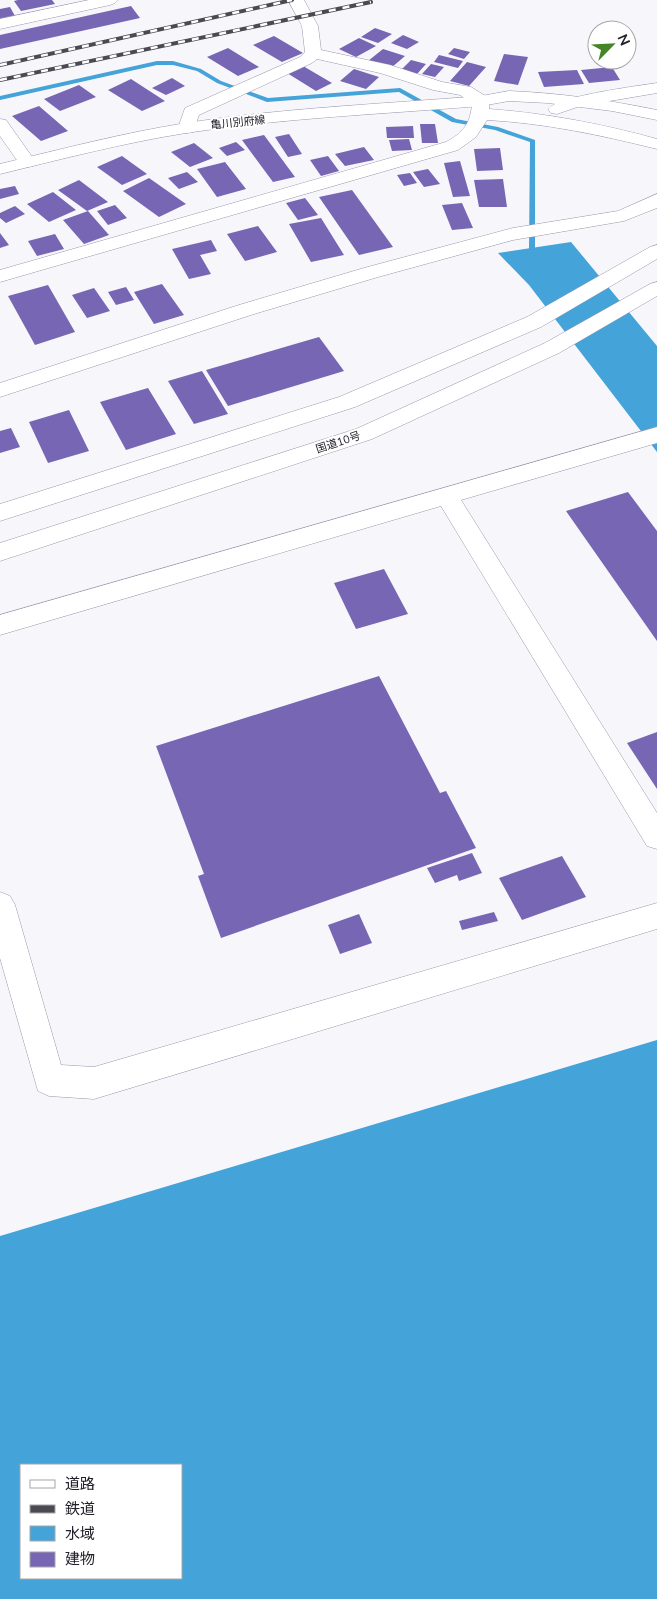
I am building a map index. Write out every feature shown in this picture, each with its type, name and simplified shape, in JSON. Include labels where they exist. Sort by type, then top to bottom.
[{"type":"main road","points":[[0,24],[110,0]]},
{"type":"main road","points":[[296,0],[310,26],[313,53]]},
{"type":"main road","points":[[188,128],[191,112],[306,60],[313,53]]},
{"type":"main road","points":[[313,53],[384,69],[439,86],[465,91],[481,111],[616,133],[654,127],[647,104],[651,95],[657,90]]},
{"type":"main road","points":[[553,110],[576,102],[657,90]]},
{"type":"main road","name":"亀川別府線","points":[[481,111],[509,96],[576,102],[654,127]]},
{"type":"main road","name":"亀川別府線","points":[[0,168],[118,140],[188,128],[265,119],[451,103],[481,111],[507,106],[553,110],[654,127]]},
{"type":"main road","points":[[0,276],[452,146],[471,135],[481,111]]},
{"type":"main road","points":[[0,124],[28,162]]},
{"type":"main road","points":[[0,390],[268,301],[497,237],[546,227],[613,218],[635,212],[657,200]]},
{"type":"main road","points":[[0,513],[347,402],[534,322],[657,251]]},
{"type":"main road","name":"国道10号","points":[[0,552],[364,434],[552,348],[657,288]]},
{"type":"main road","points":[[0,625],[657,435]]},
{"type":"main road","points":[[446,495],[657,837]]},
{"type":"main road","points":[[0,905],[49,1080],[94,1083],[657,916]]},
{"type":"water","points":[[571,242],[657,346],[657,452],[529,285],[498,253]]},
{"type":"water","points":[[657,1040],[657,1599],[0,1599],[0,1236]]},
{"type":"building","points":[[52,0],[55,4],[21,11],[14,1]]},
{"type":"building","points":[[131,6],[140,18],[0,49],[0,35]]},
{"type":"building","points":[[10,7],[15,16],[0,19],[0,9]]},
{"type":"building","points":[[375,28],[392,34],[378,43],[361,37]]},
{"type":"building","points":[[403,35],[419,42],[407,49],[391,43]]},
{"type":"building","points":[[274,36],[303,53],[282,62],[253,45]]},
{"type":"building","points":[[359,38],[376,46],[356,57],[339,49]]},
{"type":"building","points":[[228,48],[259,67],[238,76],[207,57]]},
{"type":"building","points":[[454,48],[470,52],[464,59],[448,54]]},
{"type":"building","points":[[383,49],[405,56],[391,68],[368,61]]},
{"type":"building","points":[[504,54],[528,57],[518,85],[494,81]]},
{"type":"building","points":[[439,55],[463,61],[458,68],[434,62]]},
{"type":"building","points":[[411,60],[426,64],[417,74],[402,69]]},
{"type":"building","points":[[467,62],[486,67],[469,86],[450,81]]},
{"type":"building","points":[[431,64],[444,67],[435,77],[422,74]]},
{"type":"building","points":[[303,66],[332,83],[316,91],[287,73]]},
{"type":"building","points":[[354,69],[379,77],[366,89],[340,81]]},
{"type":"building","points":[[577,70],[584,84],[544,87],[538,72]]},
{"type":"building","points":[[581,70],[614,70],[620,80],[589,83]]},
{"type":"building","points":[[172,78],[185,86],[166,95],[152,88]]},
{"type":"building","points":[[131,79],[165,101],[142,111],[108,90]]},
{"type":"building","points":[[79,85],[96,97],[60,111],[44,99]]},
{"type":"building","points":[[39,106],[68,131],[41,141],[12,116]]},
{"type":"building","points":[[420,124],[435,124],[438,143],[422,143]]},
{"type":"building","points":[[413,126],[414,138],[387,138],[386,127]]},
{"type":"building","points":[[289,134],[302,154],[288,157],[275,137]]},
{"type":"building","points":[[264,135],[295,177],[273,182],[242,140]]},
{"type":"building","points":[[409,139],[412,150],[392,151],[389,140]]},
{"type":"building","points":[[236,142],[245,150],[227,156],[219,148]]},
{"type":"building","points":[[194,143],[213,158],[190,167],[171,152]]},
{"type":"building","points":[[364,147],[374,160],[345,166],[335,154]]},
{"type":"building","points":[[500,148],[503,170],[477,171],[474,149]]},
{"type":"building","points":[[122,156],[147,174],[122,185],[97,167]]},
{"type":"building","points":[[328,156],[339,171],[321,176],[310,160]]},
{"type":"building","points":[[460,161],[470,196],[453,197],[444,163]]},
{"type":"building","points":[[225,162],[246,189],[217,197],[197,169]]},
{"type":"building","points":[[428,169],[440,184],[424,187],[413,172]]},
{"type":"building","points":[[187,172],[198,182],[179,189],[168,178]]},
{"type":"building","points":[[410,173],[417,183],[404,186],[397,175]]},
{"type":"building","points":[[149,178],[186,204],[159,217],[123,191]]},
{"type":"building","points":[[503,179],[507,207],[479,207],[474,180]]},
{"type":"building","points":[[79,180],[108,202],[87,211],[58,190]]},
{"type":"building","points":[[15,186],[19,194],[0,199],[0,189]]},
{"type":"building","points":[[352,190],[393,247],[359,255],[319,197]]},
{"type":"building","points":[[53,192],[76,210],[49,222],[27,204]]},
{"type":"building","points":[[305,198],[318,215],[298,220],[286,203]]},
{"type":"building","points":[[462,203],[473,228],[452,230],[442,205]]},
{"type":"building","points":[[115,205],[127,218],[108,225],[97,211]]},
{"type":"building","points":[[15,206],[25,214],[6,223],[0,218],[0,213]]},
{"type":"building","points":[[88,211],[109,235],[84,244],[63,220]]},
{"type":"building","points":[[321,218],[344,255],[311,262],[289,224]]},
{"type":"building","points":[[258,226],[277,252],[245,261],[227,234]]},
{"type":"building","points":[[0,233],[9,245],[0,248]]},
{"type":"building","points":[[55,234],[64,249],[37,256],[28,241]]},
{"type":"building","points":[[211,240],[217,251],[200,255],[211,274],[189,279],[172,249]]},
{"type":"building","points":[[162,284],[184,315],[154,324],[134,292]]},
{"type":"building","points":[[48,285],[75,332],[35,345],[8,296]]},
{"type":"building","points":[[126,287],[134,300],[116,305],[108,292]]},
{"type":"building","points":[[94,288],[110,311],[87,318],[72,295]]},
{"type":"building","points":[[319,337],[344,371],[228,406],[206,370]]},
{"type":"building","points":[[202,371],[228,414],[194,424],[168,381]]},
{"type":"building","points":[[148,388],[176,434],[126,450],[100,402]]},
{"type":"building","points":[[69,410],[89,451],[48,463],[29,422]]},
{"type":"building","points":[[11,428],[20,447],[0,453],[0,431]]},
{"type":"building","points":[[628,492],[657,531],[657,641],[566,511]]},
{"type":"building","points":[[384,569],[408,614],[356,629],[334,583]]},
{"type":"building","points":[[379,676],[440,793],[446,791],[476,848],[221,938],[198,876],[204,874],[156,746]]},
{"type":"building","points":[[657,732],[657,789],[627,743]]},
{"type":"building","points":[[472,853],[482,873],[459,881],[457,875],[435,883],[427,868]]},
{"type":"building","points":[[562,856],[586,897],[522,920],[499,878]]},
{"type":"building","points":[[494,912],[498,921],[462,930],[459,921]]},
{"type":"building","points":[[359,914],[372,943],[340,954],[328,925]]},
{"type":"waterway","points":[[0,98],[157,63],[173,63],[199,70],[219,82],[267,100],[400,90],[454,121],[496,128],[533,141],[532,249]]},
{"type":"railway","points":[[0,65],[292,0]]},
{"type":"railway","points":[[0,80],[371,2]]}]
